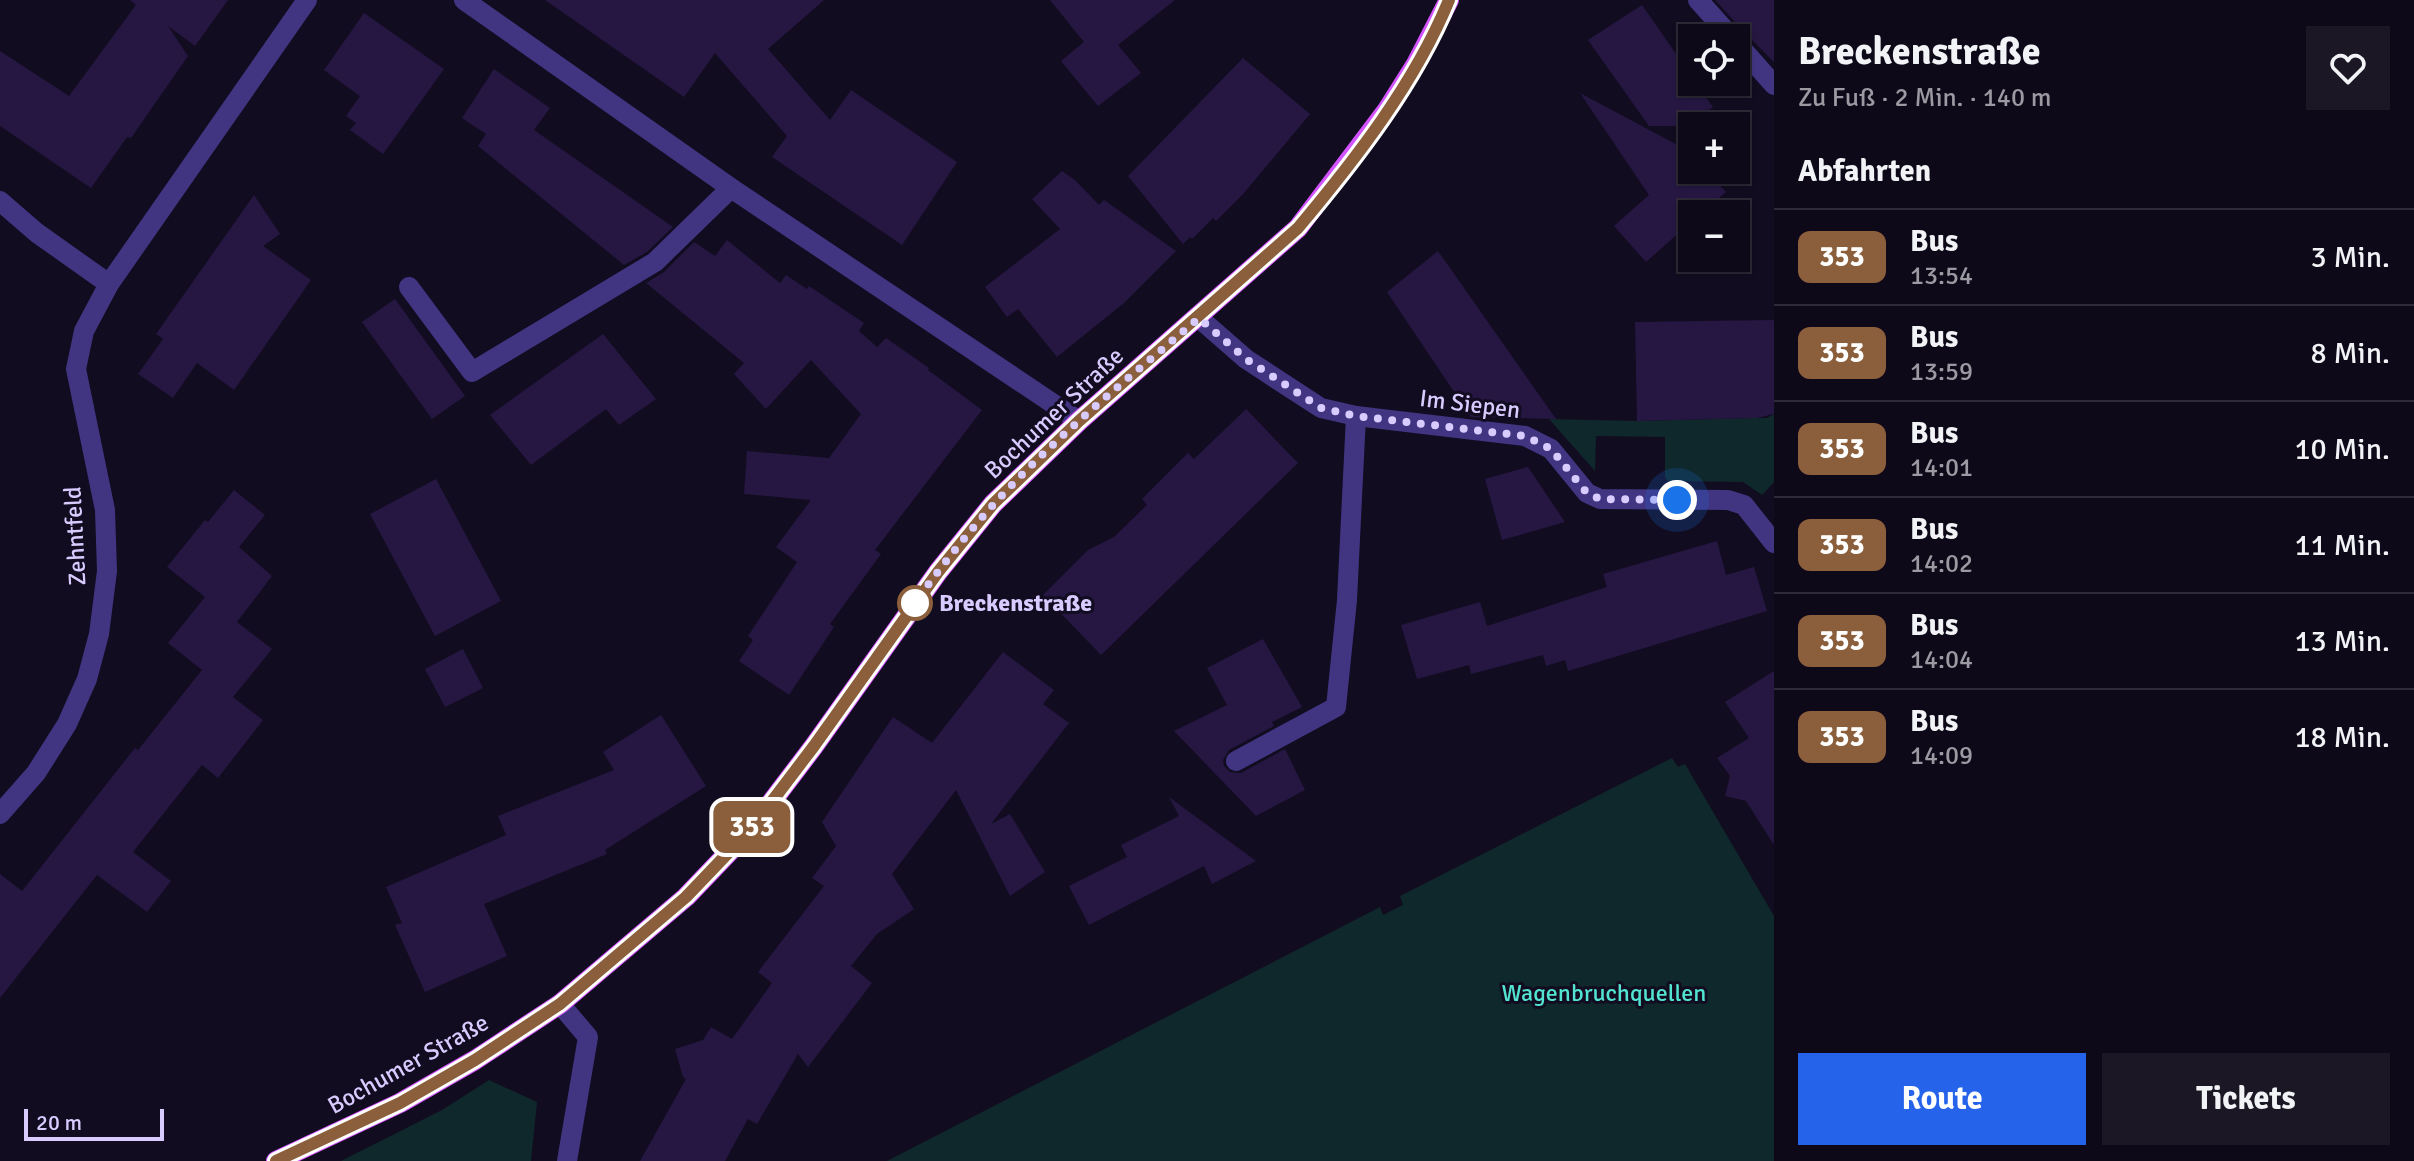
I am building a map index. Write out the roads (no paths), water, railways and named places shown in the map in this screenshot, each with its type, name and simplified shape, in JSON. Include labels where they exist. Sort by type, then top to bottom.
[{"type":"main road","name":"Bochumer Straße","points":[[276,1161],[400,1103],[475,1060],[560,1004],[686,897],[751,829],[938,572],[993,504],[1079,421],[1298,228],[1325,196],[1394,99],[1449,0]]},
{"type":"street","name":"Zehntfeld","points":[[0,814],[36,773],[67,724],[87,679],[99,634],[107,571],[105,510],[76,369],[84,331],[109,284],[307,0]]},
{"type":"street","points":[[464,0],[731,188],[1079,421]]},
{"type":"street","points":[[1698,0],[1720,24]]},
{"type":"street","points":[[1750,58],[1774,85]]},
{"type":"street","points":[[409,287],[472,372],[655,262],[731,188]]},
{"type":"street","points":[[0,201],[37,233],[109,284]]},
{"type":"street","name":"Im Siepen","points":[[1199,318],[1246,359],[1321,408],[1356,416],[1525,436],[1551,449],[1587,493],[1600,499],[1728,500],[1744,505],[1774,543]]},
{"type":"street","points":[[1236,761],[1336,707],[1347,600],[1356,416]]},
{"type":"street","points":[[560,1004],[588,1037],[567,1161]]},
{"type":"place","name":"Breckenstraße","points":[[915,603]]},
{"type":"park label","name":"Wagenbruchquellen","points":[[1604,993]]}]
